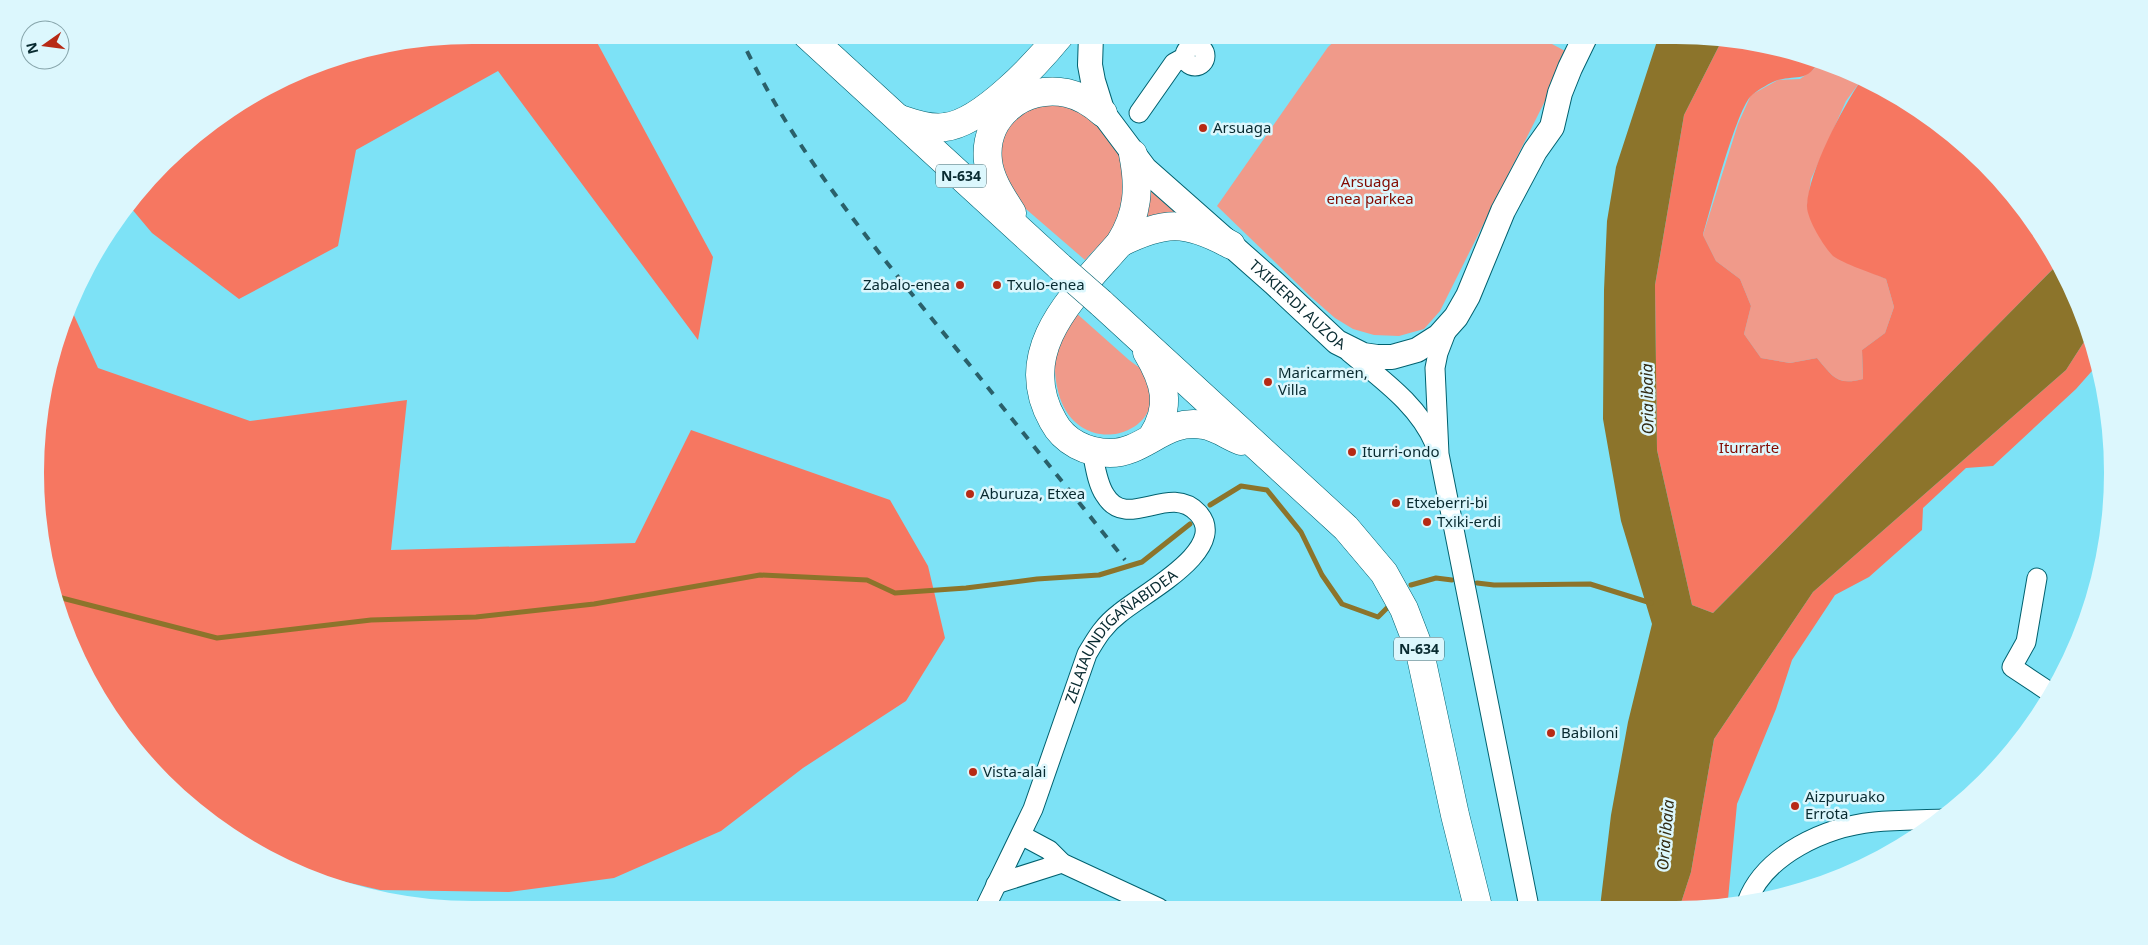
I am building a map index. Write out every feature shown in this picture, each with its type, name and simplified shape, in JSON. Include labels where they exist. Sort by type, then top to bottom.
[{"type":"highway","name":"N-634","points":[[817,44],[1257,446],[1358,541],[1384,573],[1412,629],[1424,669],[1455,815],[1476,901]]},
{"type":"highway","points":[[899,119],[937,128],[956,125],[966,121],[1000,96],[1036,63],[1052,44]]},
{"type":"highway","points":[[1024,233],[995,184],[989,167],[988,149],[990,137],[999,117],[1006,108],[1020,99],[1046,91],[1068,93],[1079,97],[1103,113]]},
{"type":"highway","points":[[1133,154],[1138,182],[1136,208],[1129,226],[1120,244],[1061,311],[1046,339],[1042,354],[1042,386],[1048,414],[1062,434],[1081,447],[1102,453],[1123,452],[1143,444],[1152,437],[1171,428],[1186,424],[1202,425],[1257,446]]},
{"type":"highway","points":[[1120,244],[1152,228],[1177,226],[1202,231],[1231,245]]},
{"type":"highway","points":[[1139,338],[1158,370],[1164,388],[1163,414],[1152,437]]},
{"type":"street","name":"TXIKIERDI AUZOA","points":[[1091,44],[1092,81],[1103,113],[1145,169],[1338,342],[1363,355],[1392,357],[1417,350],[1433,340],[1456,317],[1468,296],[1508,202],[1535,151],[1552,127],[1560,93],[1582,44]]},
{"type":"street","points":[[1139,113],[1174,63],[1199,47]]},
{"type":"street","points":[[1448,327],[1438,353],[1435,368],[1439,454],[1528,901]]},
{"type":"street","points":[[1338,342],[1397,392],[1420,416],[1428,428],[1439,454]]},
{"type":"street","name":"ZELAIAUNDIGAÑABIDEA","points":[[988,901],[1033,809],[1087,654],[1100,630],[1120,612],[1163,583],[1194,556],[1205,537],[1204,521],[1196,511],[1182,504],[1167,501],[1130,511],[1116,508],[1105,495],[1092,451]]},
{"type":"street","points":[[2037,578],[2026,642],[2012,667],[2046,689]]},
{"type":"street","points":[[1751,894],[1762,876],[1786,854],[1817,838],[1844,828],[1873,822],[1927,820]]},
{"type":"street","points":[[1021,835],[1049,850],[1062,862],[1144,901]]},
{"type":"street","points":[[996,884],[1062,862]]},
{"type":"green space","points":[[472,44],[598,44],[713,257],[698,340],[498,71],[356,150],[338,246],[239,299],[152,233],[133,210],[169,169],[211,132],[234,116],[258,101],[308,76],[362,58],[417,47]]},
{"type":"green space","name":"Arsuaga enea parkea","points":[[1331,44],[1552,44],[1569,53],[1440,311],[1424,329],[1399,336],[1374,335],[1353,329],[1335,318],[1311,297],[1217,206]]},
{"type":"green space","name":"Iturrarte","points":[[1719,46],[1786,58],[1815,68],[1807,75],[1772,82],[1752,95],[1746,103],[1732,138],[1703,235],[1716,261],[1740,279],[1751,306],[1744,334],[1761,358],[1790,363],[1817,358],[1836,378],[1854,381],[1863,379],[1862,350],[1885,333],[1894,307],[1886,279],[1833,256],[1816,232],[1807,211],[1809,191],[1820,158],[1836,123],[1858,85],[1890,101],[1937,132],[1979,169],[2016,211],[2053,269],[1713,613],[1692,605],[1657,450],[1655,285],[1684,115]]},
{"type":"green space","points":[[1815,68],[1840,76],[1858,85],[1846,101],[1811,179],[1807,207],[1834,256],[1886,279],[1894,307],[1885,333],[1862,350],[1863,379],[1854,381],[1836,378],[1817,358],[1790,363],[1761,358],[1744,334],[1751,306],[1740,279],[1716,261],[1703,235],[1738,124],[1751,95],[1778,80],[1800,79]]},
{"type":"green space","points":[[1051,100],[1091,114],[1102,124],[1110,136],[1122,164],[1126,195],[1118,223],[1112,232],[1085,260],[1019,203],[1002,176],[1000,135],[1014,116]]},
{"type":"green space","points":[[1145,181],[1188,220],[1150,221],[1141,215]]},
{"type":"green space","points":[[1075,312],[1146,375],[1152,395],[1148,412],[1138,424],[1122,432],[1105,434],[1087,430],[1071,418],[1060,398],[1057,388],[1055,357]]},
{"type":"green space","points":[[74,315],[98,368],[250,421],[407,400],[391,550],[635,543],[691,430],[890,500],[928,566],[945,638],[906,701],[803,768],[721,831],[614,878],[509,892],[380,890],[349,883],[308,869],[258,844],[211,813],[169,776],[150,755],[132,734],[101,687],[76,637],[58,583],[47,528],[45,501],[44,472],[47,417],[58,362]]},
{"type":"green space","points":[[2084,343],[2092,371],[2076,389],[1993,466],[1966,468],[1923,508],[1922,530],[1869,577],[1835,595],[1792,660],[1776,709],[1737,804],[1728,898],[1682,901],[1691,872],[1714,739],[1813,592],[2066,370]]},
{"type":"water","name":"Oria ibaia","points":[[1656,44],[1719,46],[1684,115],[1655,285],[1657,450],[1692,605],[1713,613],[2053,269],[2072,308],[2084,343],[2066,370],[1813,592],[1714,739],[1691,872],[1682,901],[1601,901],[1611,815],[1628,722],[1652,624],[1621,521],[1603,419],[1604,290],[1607,221],[1616,167]]},
{"type":"waterway","points":[[1210,505],[1241,486],[1267,490],[1301,532],[1322,575],[1342,604],[1378,617],[1387,608]]},
{"type":"waterway","points":[[63,598],[217,638],[371,620],[476,617],[594,604],[760,575],[867,580],[895,593],[1099,575],[1142,562],[1190,524]]},
{"type":"waterway","points":[[1411,585],[1436,578],[1452,580]]},
{"type":"waterway","points":[[1477,583],[1494,585],[1590,584],[1651,603]]},
{"type":"railway","points":[[744,44],[781,114],[836,196],[997,399]]},
{"type":"railway","points":[[1000,404],[1125,560]]},
{"type":"place","name":"Arsuaga","points":[[1203,128]]},
{"type":"place","name":"Zabalo-enea","points":[[960,285]]},
{"type":"place","name":"Txulo-enea","points":[[997,285]]},
{"type":"place","name":"Maricarmen, Villa","points":[[1268,382]]},
{"type":"place","name":"Iturri-ondo","points":[[1352,452]]},
{"type":"place","name":"Aburuza, Etxea","points":[[970,494]]},
{"type":"place","name":"Etxeberri-bi","points":[[1396,503]]},
{"type":"place","name":"Txiki-erdi","points":[[1427,522]]},
{"type":"place","name":"Babiloni","points":[[1551,733]]},
{"type":"place","name":"Vista-alai","points":[[973,772]]},
{"type":"place","name":"Aizpuruako Errota","points":[[1795,806]]}]
